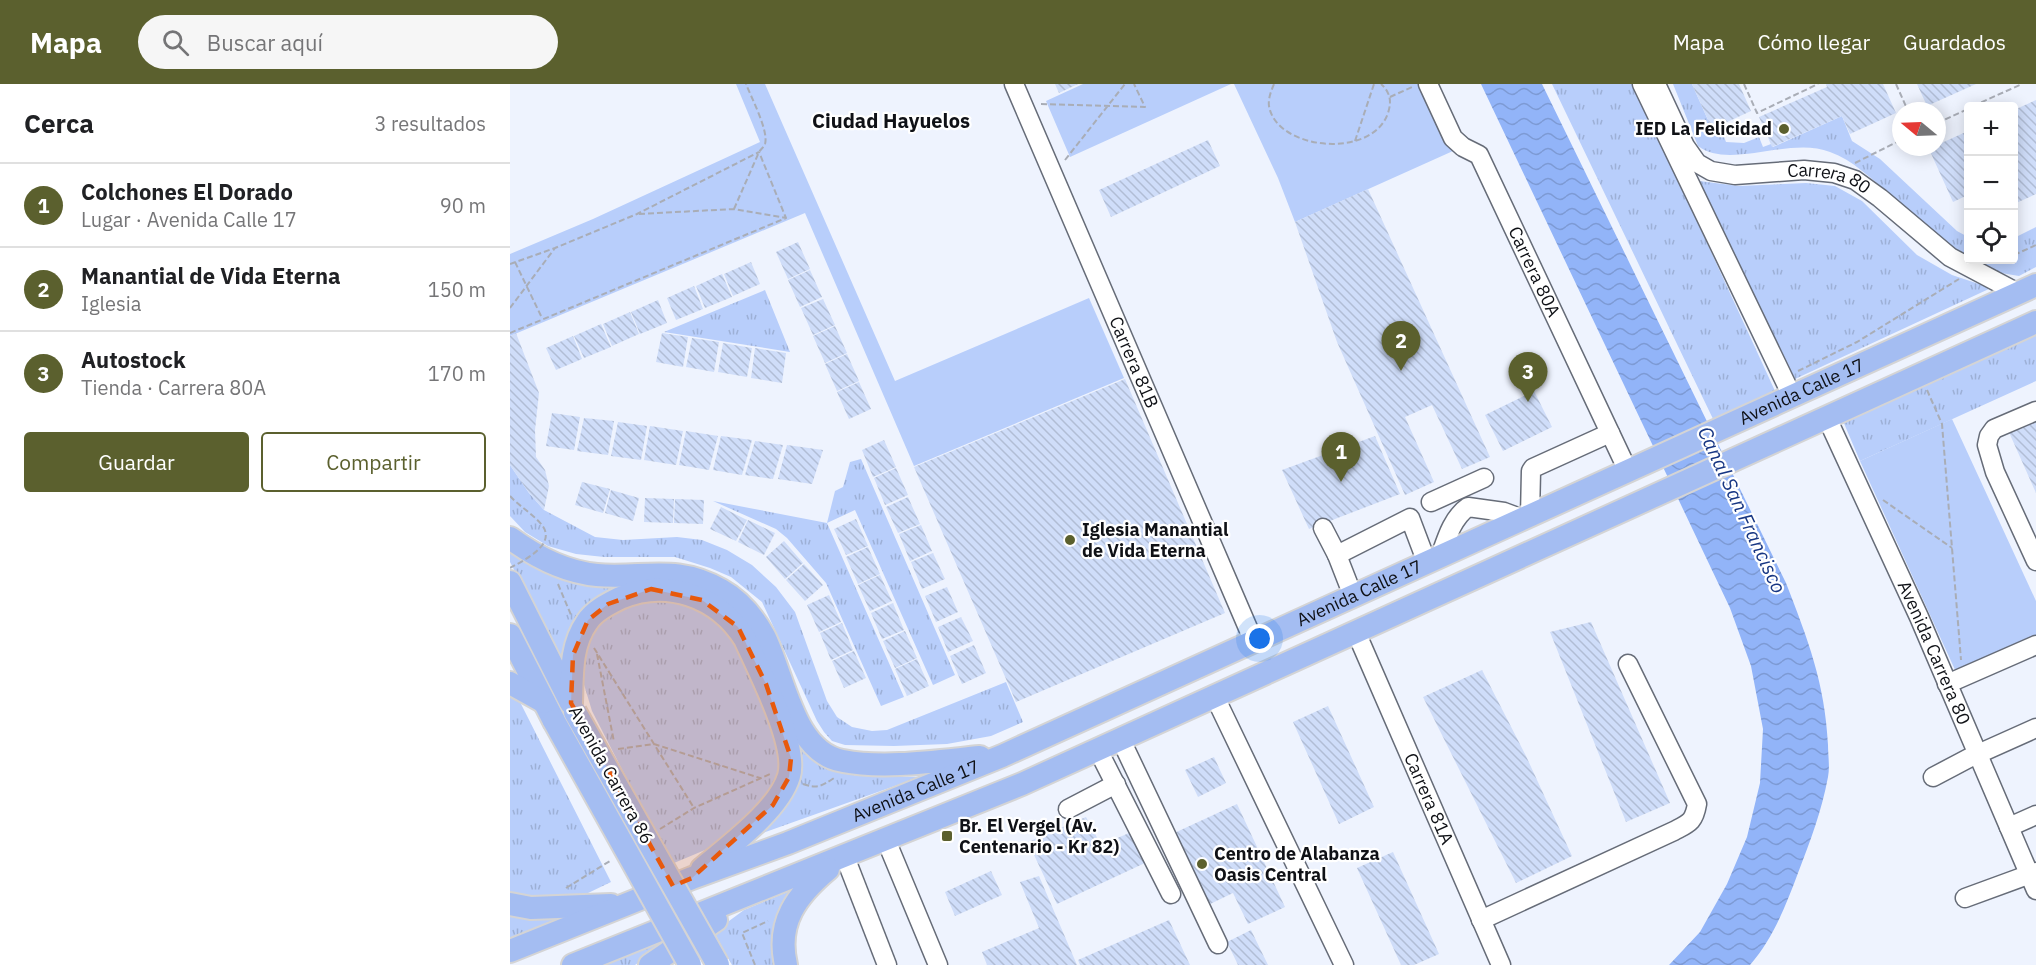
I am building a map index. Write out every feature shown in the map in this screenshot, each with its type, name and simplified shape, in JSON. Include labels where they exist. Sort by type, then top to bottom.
[{"type":"main road","name":"Avenida Calle 17","points":[[510,951],[692,878],[788,843],[1002,756],[1718,430],[1788,387],[2027,289]]},
{"type":"main road","name":"Avenida Calle 17","points":[[573,965],[1022,784],[2036,322]]},
{"type":"main road","points":[[510,538],[536,556],[562,568],[596,575],[672,574],[695,579],[721,590],[748,613],[763,634],[797,721],[814,746],[830,757],[843,761],[877,763],[1002,756]]},
{"type":"main road","name":"Avenida Carrera 86","points":[[510,582],[573,708],[718,965]]},
{"type":"main road","points":[[573,708],[573,655],[579,636],[588,620],[608,604],[636,592],[666,589],[684,593],[716,607],[729,617],[745,639],[790,749],[789,777],[779,796],[763,816],[692,878]]},
{"type":"main road","name":"Avenida Carrera 86","points":[[510,635],[549,712],[690,965]]},
{"type":"main road","points":[[510,683],[549,712]]},
{"type":"main road","points":[[786,965],[783,940],[791,910],[803,892],[843,857]]},
{"type":"main road","points":[[650,965],[764,888]]},
{"type":"main road","points":[[510,904],[531,908],[624,905]]},
{"type":"street","name":"Carrera 81B","points":[[1014,84],[1254,642]]},
{"type":"street","name":"Carrera 80A","points":[[1428,84],[1453,138],[1463,147],[1479,155],[1610,433],[1635,468]]},
{"type":"street","points":[[1642,84],[1788,387]]},
{"type":"street","name":"Carrera 80","points":[[1656,84],[1690,155],[1703,168],[1735,175],[1804,170],[1834,173],[1855,180],[1950,257],[1977,271],[2027,289]]},
{"type":"street","points":[[2036,411],[1994,429],[1987,445],[1995,472],[2036,561]]},
{"type":"street","name":"Avenida Carrera 80","points":[[1827,418],[1954,680],[1977,754],[2034,879]]},
{"type":"street","points":[[1433,560],[1460,513],[1468,507],[1526,518],[1533,468],[1610,433]]},
{"type":"street","points":[[1431,501],[1484,478]]},
{"type":"street","points":[[1460,490],[1468,507]]},
{"type":"street","points":[[1337,555],[1410,518],[1433,560]]},
{"type":"street","points":[[1323,528],[1337,555],[1353,596]]},
{"type":"street","name":"Carrera 81A","points":[[1356,632],[1501,965]]},
{"type":"street","points":[[1954,680],[2036,645]]},
{"type":"street","points":[[1481,920],[1674,831],[1689,823],[1695,816],[1697,804],[1628,664]]},
{"type":"street","points":[[1215,697],[1344,965]]},
{"type":"street","points":[[1933,777],[1977,754],[2036,728]]},
{"type":"street","points":[[1121,740],[1218,944]]},
{"type":"street","points":[[1098,750],[1171,894]]},
{"type":"street","points":[[1068,809],[1116,784]]},
{"type":"street","points":[[2009,827],[2036,815]]},
{"type":"street","points":[[886,840],[938,965]]},
{"type":"street","points":[[843,857],[886,965]]},
{"type":"street","points":[[1965,898],[2034,879]]},
{"type":"path","points":[[510,264],[637,214],[759,152],[765,146],[765,139],[746,84]]},
{"type":"path","points":[[1065,160],[1125,84]]},
{"type":"path","points":[[1041,104],[1145,107],[1134,84]]},
{"type":"path","points":[[1274,84],[1269,105],[1272,114],[1284,128],[1303,139],[1325,145],[1355,141],[1376,131],[1382,125],[1390,107],[1390,97],[1383,84]]},
{"type":"path","points":[[1355,141],[1374,84]]},
{"type":"path","points":[[1744,84],[1757,113],[1818,84]]},
{"type":"path","points":[[1896,84],[1904,102]]},
{"type":"path","points":[[1982,102],[2022,84]]},
{"type":"path","points":[[1390,97],[1416,85]]},
{"type":"path","points":[[1946,119],[1964,111]]},
{"type":"path","points":[[1834,173],[1892,144]]},
{"type":"path","points":[[734,209],[759,152]]},
{"type":"path","points":[[759,152],[786,218]]},
{"type":"path","points":[[637,214],[734,209],[786,218]]},
{"type":"path","points":[[510,333],[786,218]]},
{"type":"path","points":[[2018,253],[2036,245]]},
{"type":"path","points":[[510,308],[555,248]]},
{"type":"path","points":[[515,262],[542,318]]},
{"type":"path","points":[[1788,387],[1959,279],[1994,264]]},
{"type":"path","points":[[1925,387],[1942,424],[1952,548],[1954,680]]},
{"type":"path","points":[[1857,482],[1952,548]]},
{"type":"path","points":[[510,496],[541,524],[546,537],[541,548],[510,568]]},
{"type":"path","points":[[549,562],[579,636]]},
{"type":"path","points":[[660,829],[694,808],[654,744],[597,651],[615,750],[654,744],[760,778]]},
{"type":"path","points":[[564,888],[574,885],[612,860]]},
{"type":"path","points":[[755,965],[742,933],[791,910]]},
{"type":"highlighted area","points":[[651,589],[702,600],[738,627],[766,684],[791,758],[789,777],[773,805],[692,878],[673,886],[571,703],[573,655],[588,620],[608,604]]},
{"type":"green space","points":[[736,84],[765,84],[895,381],[1089,298],[1124,378],[914,466],[805,213],[510,336],[510,254],[593,219],[760,142]]},
{"type":"green space","points":[[1083,84],[1231,84],[1070,157],[1046,101]]},
{"type":"green space","points":[[1234,84],[1418,84],[1453,151],[1295,222],[1278,178]]},
{"type":"green space","points":[[1552,84],[1634,84],[1775,391],[1714,421]]},
{"type":"green space","points":[[1673,84],[1692,84],[1712,129],[1720,126],[1726,142],[1744,143],[1759,137],[1763,147],[1771,144],[1773,147],[1842,116],[1852,141],[1880,159],[1957,231],[1964,235],[1964,256],[1956,252],[1862,170],[1838,155],[1814,148],[1797,148],[1726,155],[1698,146]]},
{"type":"green space","points":[[1699,181],[1739,186],[1806,183],[1835,186],[1862,201],[1917,255],[1952,275],[1991,288],[1795,379]]},
{"type":"green space","points":[[2036,227],[2036,267],[2019,276],[2001,273],[1980,264],[2018,264],[2018,236]]},
{"type":"green space","points":[[765,290],[790,352],[664,332]]},
{"type":"green space","points":[[2036,335],[2036,381],[1860,461],[1843,421]]},
{"type":"green space","points":[[1952,419],[2036,601],[2036,637],[1956,672],[1860,461]]},
{"type":"green space","points":[[861,459],[955,675],[933,685],[855,510],[827,523],[835,491],[843,487],[850,462]]},
{"type":"green space","points":[[510,465],[544,510],[595,537],[623,540],[677,537],[702,540],[727,550],[752,565],[776,587],[795,612],[827,701],[837,717],[852,727],[872,731],[887,730],[1006,682],[1023,722],[991,736],[947,744],[845,745],[832,741],[817,721],[762,602],[731,577],[675,557],[604,557],[576,554],[548,546],[525,532],[510,516]]},
{"type":"green space","points":[[713,501],[827,523],[904,697],[881,706],[826,583],[787,538],[776,529]]},
{"type":"green space","points":[[510,547],[632,584],[601,596],[583,609],[571,629],[562,661],[510,562]]},
{"type":"green space","points":[[644,598],[680,598],[703,609],[738,641],[784,754],[779,783],[761,807],[717,845],[674,863],[592,711],[582,678],[587,639],[605,617]]},
{"type":"green space","points":[[510,693],[520,702],[611,882],[586,894],[531,899],[510,894]]},
{"type":"green space","points":[[793,732],[815,759],[833,770],[857,775],[920,777],[754,836],[770,823]]},
{"type":"green space","points":[[797,888],[775,934],[773,954],[775,965],[732,965],[714,932],[744,910]]},
{"type":"green space","points":[[510,915],[564,919],[510,939]]},
{"type":"green space","points":[[677,937],[635,965],[601,965]]},
{"type":"water","name":"Canal San Francisco","points":[[1481,84],[1542,84],[1786,583],[1814,662],[1826,723],[1828,777],[1811,838],[1784,909],[1766,944],[1750,965],[1669,965],[1700,932],[1727,884],[1747,837],[1760,783],[1763,729],[1751,666],[1730,608]]},
{"type":"building","points":[[1055,84],[1078,84],[1059,93]]},
{"type":"building","points":[[1692,84],[1739,84],[1751,111],[1712,129]]},
{"type":"building","points":[[1826,84],[1883,84],[1892,104],[1892,115],[1850,134],[1842,116],[1772,147],[1759,117],[1827,87]]},
{"type":"building","points":[[1917,84],[1976,84],[1936,102],[1925,102]]},
{"type":"building","points":[[2036,100],[2036,194],[2018,202],[2018,156],[2018,108]]},
{"type":"building","points":[[1964,133],[1964,197],[1953,202],[1932,156],[1946,156],[1946,141]]},
{"type":"building","points":[[1208,140],[1220,166],[1111,217],[1099,190]]},
{"type":"building","points":[[1368,189],[1490,457],[1462,469],[1432,405],[1405,417],[1434,482],[1405,495],[1337,342],[1295,222]]},
{"type":"building","points":[[798,242],[810,269],[788,279],[776,252]]},
{"type":"building","points":[[751,262],[760,284],[733,296],[724,274]]},
{"type":"building","points":[[810,270],[822,297],[800,307],[788,280]]},
{"type":"building","points":[[722,274],[732,297],[705,308],[696,286]]},
{"type":"building","points":[[694,286],[703,309],[676,320],[667,298]]},
{"type":"building","points":[[823,299],[835,325],[813,335],[801,308]]},
{"type":"building","points":[[658,300],[667,323],[640,334],[631,312]]},
{"type":"building","points":[[630,312],[639,334],[612,346],[603,324]]},
{"type":"building","points":[[601,324],[611,347],[584,358],[574,336]]},
{"type":"building","points":[[835,326],[847,353],[825,363],[813,336]]},
{"type":"building","points":[[516,333],[539,393],[535,430],[536,457],[545,470],[549,486],[544,510],[510,465],[510,336]]},
{"type":"building","points":[[662,333],[688,337],[683,367],[656,362]]},
{"type":"building","points":[[573,336],[582,359],[556,370],[546,348]]},
{"type":"building","points":[[692,338],[719,342],[714,372],[686,367]]},
{"type":"building","points":[[723,343],[752,348],[747,377],[718,372]]},
{"type":"building","points":[[755,348],[786,353],[782,383],[751,378]]},
{"type":"building","points":[[847,354],[859,381],[837,391],[825,364]]},
{"type":"building","name":"Iglesia Manantial de Vida Eterna","points":[[1125,379],[1225,613],[1016,702],[914,467]]},
{"type":"building","points":[[859,382],[871,409],[849,419],[837,392]]},
{"type":"building","points":[[1534,391],[1552,427],[1503,451],[1485,415]]},
{"type":"building","points":[[552,413],[580,417],[574,450],[546,446]]},
{"type":"building","points":[[2036,417],[2036,493],[2008,430]]},
{"type":"building","points":[[584,418],[614,421],[608,455],[577,451]]},
{"type":"building","points":[[618,422],[647,426],[641,460],[611,456]]},
{"type":"building","points":[[650,426],[683,431],[676,465],[644,460]]},
{"type":"building","points":[[686,431],[718,436],[709,470],[679,465]]},
{"type":"building","points":[[721,436],[752,440],[742,475],[713,470]]},
{"type":"building","points":[[1375,436],[1400,494],[1309,529],[1282,470]]},
{"type":"building","points":[[884,440],[896,467],[873,477],[862,450]]},
{"type":"building","points":[[755,441],[783,445],[773,479],[745,475]]},
{"type":"building","points":[[787,445],[823,450],[812,484],[778,479]]},
{"type":"building","points":[[896,468],[908,495],[885,505],[874,478]]},
{"type":"building","points":[[582,482],[610,489],[603,513],[575,505]]},
{"type":"building","points":[[611,490],[639,498],[633,521],[605,513]]},
{"type":"building","points":[[908,497],[920,524],[898,533],[886,507]]},
{"type":"building","points":[[645,498],[674,499],[673,523],[644,522]]},
{"type":"building","points":[[675,499],[704,500],[703,524],[674,523]]},
{"type":"building","points":[[721,507],[747,520],[736,541],[710,529]]},
{"type":"building","points":[[856,519],[868,546],[846,555],[834,529]]},
{"type":"building","points":[[748,520],[775,533],[764,555],[738,542]]},
{"type":"building","points":[[921,525],[932,551],[910,561],[899,534]]},
{"type":"building","points":[[784,541],[803,563],[785,579],[766,557]]},
{"type":"building","points":[[868,547],[880,574],[858,584],[846,557]]},
{"type":"building","points":[[933,553],[945,579],[922,589],[911,562]]},
{"type":"building","points":[[804,564],[823,585],[805,601],[786,580]]},
{"type":"building","points":[[880,575],[892,601],[870,611],[858,585]]},
{"type":"building","points":[[947,587],[958,612],[936,622],[925,596]]},
{"type":"building","points":[[829,595],[841,622],[819,632],[807,605]]},
{"type":"building","points":[[893,603],[904,630],[882,639],[871,613]]},
{"type":"building","points":[[961,617],[973,641],[948,652],[938,627]]},
{"type":"building","points":[[1591,622],[1670,803],[1626,822],[1550,632]]},
{"type":"building","points":[[842,623],[853,650],[831,660],[820,633]]},
{"type":"building","points":[[905,631],[917,658],[895,668],[883,641]]},
{"type":"building","points":[[974,645],[986,673],[962,684],[950,656]]},
{"type":"building","points":[[854,651],[866,678],[844,688],[832,661]]},
{"type":"building","points":[[917,659],[929,686],[907,696],[895,669]]},
{"type":"building","points":[[1482,670],[1526,756],[1572,856],[1516,883],[1423,697]]},
{"type":"building","points":[[1328,706],[1374,807],[1339,824],[1293,722]]},
{"type":"building","points":[[1214,757],[1226,783],[1198,797],[1185,770]]},
{"type":"building","points":[[1237,804],[1285,907],[1248,924],[1233,893],[1204,907],[1170,835]]},
{"type":"building","points":[[1086,817],[1101,845],[1129,833],[1145,863],[1057,904],[1028,842]]},
{"type":"building","points":[[1393,852],[1439,954],[1414,965],[1401,965],[1357,868]]},
{"type":"building","points":[[991,871],[1002,895],[955,916],[945,892]]},
{"type":"building","points":[[1039,876],[1077,965],[987,965],[982,952],[1039,928],[1020,882]]},
{"type":"building","points":[[1169,920],[1190,965],[1080,965],[1078,960]]},
{"type":"building","points":[[1251,930],[1268,965],[1238,965],[1227,942]]},
{"type":"place","name":"IED La Felicidad","points":[[1784,129]]},
{"type":"place","name":"Manantial de Vida Eterna","points":[[1401,371]]},
{"type":"place","name":"Autostock","points":[[1528,402]]},
{"type":"place","name":"Colchones El Dorado","points":[[1341,482]]},
{"type":"place","name":"Iglesia Manantial de Vida Eterna","points":[[1070,540]]},
{"type":"place","name":"Br. El Vergel (Av. Centenario - Kr 82)","points":[[947,836]]},
{"type":"place","name":"Centro de Alabanza Oasis Central","points":[[1202,864]]},
{"type":"district","name":"Ciudad Hayuelos","points":[[891,121]]}]
